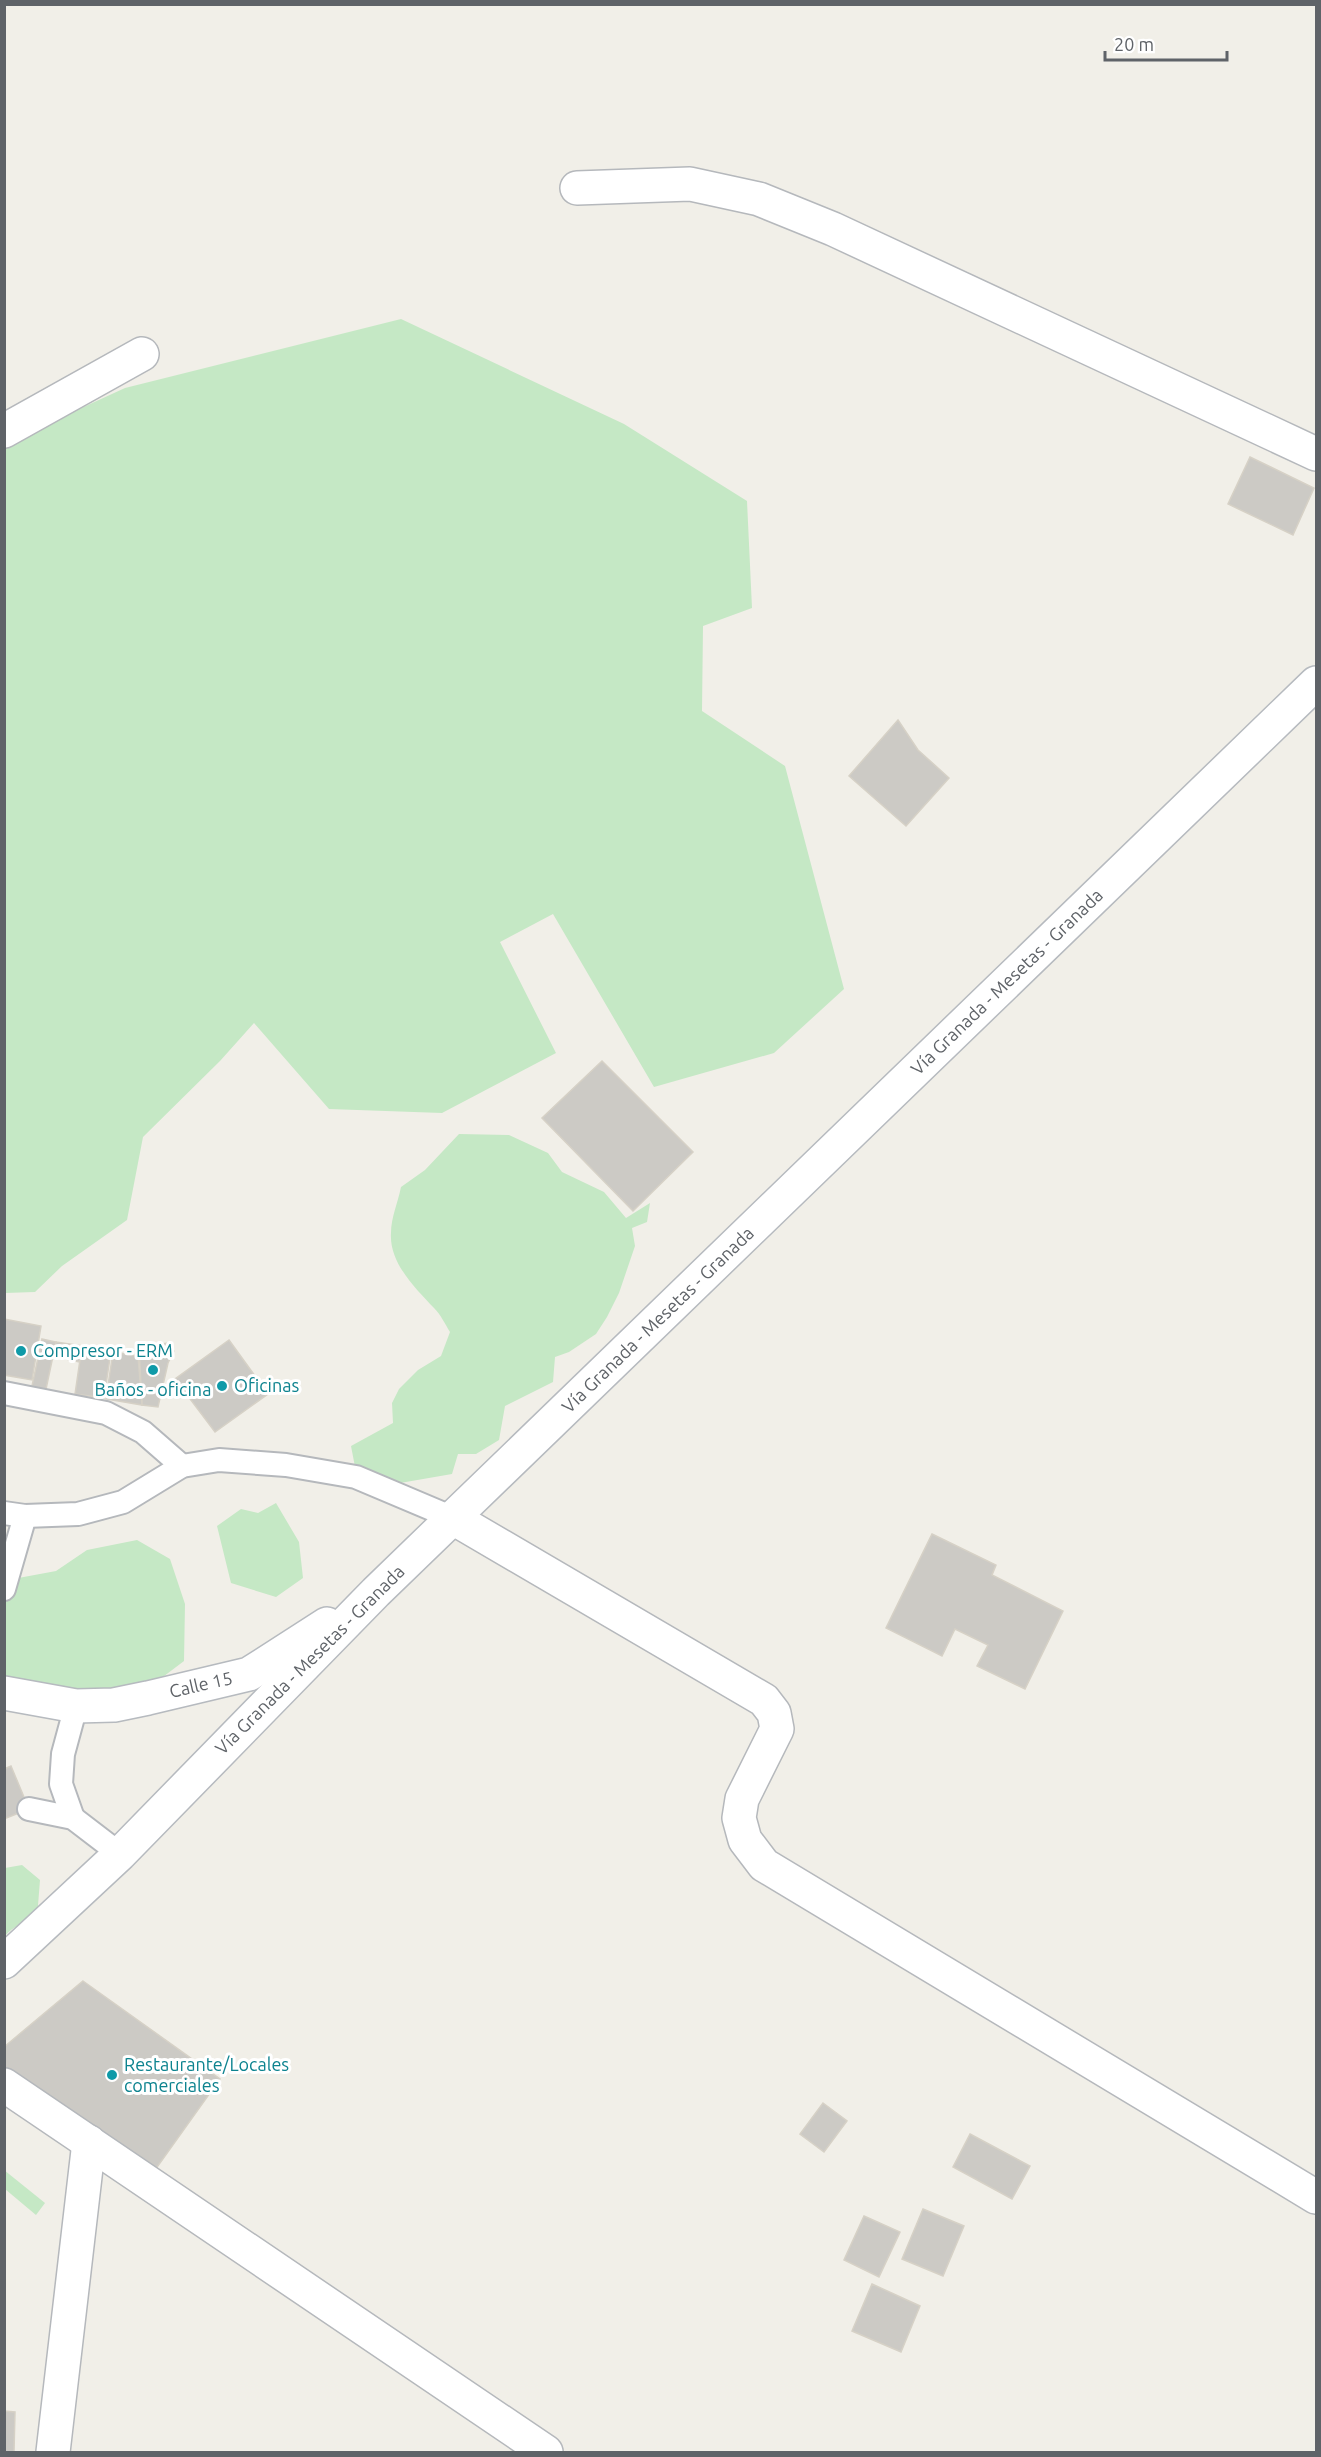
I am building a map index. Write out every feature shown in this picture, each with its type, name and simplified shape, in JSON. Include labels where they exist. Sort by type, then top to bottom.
[{"type":"street","points":[[577,188],[690,184],[759,199],[833,229],[1317,454]]},
{"type":"street","points":[[4,431],[142,354]]},
{"type":"street","name":"Vía Granada - Mesetas - Granada","points":[[4,1962],[120,1854],[376,1592],[1317,684]]},
{"type":"street","points":[[453,1518],[764,1700],[774,1713],[777,1729],[742,1799],[739,1818],[745,1840],[764,1865],[1317,2197]]},
{"type":"street","name":"Calle 15","points":[[4,1693],[76,1706],[114,1705],[249,1674],[376,1592]]},
{"type":"street","points":[[4,2085],[546,2452]]},
{"type":"street","points":[[53,2452],[89,2142]]},
{"type":"lane","points":[[4,1393],[106,1413],[143,1432],[182,1466]]},
{"type":"lane","points":[[4,1589],[15,1514],[78,1514],[123,1502],[182,1466],[219,1460],[286,1465],[356,1477],[453,1518]]},
{"type":"lane","points":[[73,1818],[61,1784],[63,1754],[76,1706]]},
{"type":"lane","points":[[29,1809],[73,1818],[120,1854]]},
{"type":"green space","points":[[401,319],[624,424],[747,501],[752,608],[703,626],[702,711],[785,766],[844,989],[774,1053],[654,1087],[553,914],[500,942],[556,1053],[442,1113],[329,1109],[254,1023],[220,1061],[143,1137],[127,1220],[62,1266],[35,1292],[5,1293],[5,443],[125,388]]},
{"type":"green space","points":[[459,1134],[509,1135],[548,1153],[562,1172],[604,1192],[626,1218],[650,1203],[647,1222],[632,1228],[635,1246],[619,1293],[596,1334],[569,1352],[555,1357],[553,1382],[505,1406],[499,1440],[476,1454],[458,1454],[452,1474],[400,1483],[356,1472],[351,1446],[393,1423],[392,1403],[399,1389],[418,1370],[441,1356],[450,1332],[439,1314],[412,1284],[399,1265],[394,1255],[391,1227],[401,1187],[425,1170]]},
{"type":"green space","points":[[276,1503],[299,1542],[303,1578],[276,1597],[231,1583],[217,1526],[241,1509],[258,1513]]},
{"type":"green space","points":[[137,1540],[170,1559],[185,1604],[184,1661],[135,1698],[5,1688],[5,1589],[13,1579],[56,1571],[87,1550]]},
{"type":"green space","points":[[22,1865],[40,1880],[37,1918],[15,1927],[5,1936],[5,1868]]},
{"type":"green space","points":[[4,2170],[45,2203],[36,2215],[5,2189]]},
{"type":"building","points":[[1250,457],[1314,488],[1293,535],[1228,504]]},
{"type":"building","points":[[898,720],[918,750],[949,778],[906,826],[849,776]]},
{"type":"building","points":[[602,1061],[693,1152],[633,1211],[542,1118]]},
{"type":"building","name":"Compresor - ERM","points":[[4,1319],[41,1326],[32,1380],[4,1375]]},
{"type":"building","points":[[42,1339],[56,1342],[46,1389],[32,1386]]},
{"type":"building","name":"Oficinas","points":[[229,1340],[268,1394],[215,1432],[175,1379]]},
{"type":"building","points":[[56,1342],[82,1346],[80,1362],[52,1356]]},
{"type":"building","name":"Baños - oficina","points":[[168,1343],[174,1351],[168,1363],[158,1407],[142,1405],[139,1347]]},
{"type":"building","points":[[82,1346],[111,1351],[104,1398],[75,1394]]},
{"type":"building","points":[[113,1352],[138,1356],[142,1405],[106,1399]]},
{"type":"building","points":[[932,1534],[996,1565],[992,1575],[1063,1611],[1025,1689],[977,1666],[988,1645],[955,1629],[942,1656],[886,1628]]},
{"type":"building","points":[[11,1766],[29,1809],[4,1819],[4,1769]]},
{"type":"building","name":"Restaurante/Locales comerciales","points":[[83,1981],[220,2079],[155,2170],[4,2072],[4,2047]]},
{"type":"building","points":[[823,2103],[847,2121],[824,2152],[800,2134]]},
{"type":"building","points":[[970,2134],[1030,2166],[1012,2199],[953,2167]]},
{"type":"building","points":[[923,2209],[964,2226],[943,2276],[902,2259]]},
{"type":"building","points":[[864,2216],[900,2232],[879,2277],[844,2260]]},
{"type":"building","points":[[872,2284],[920,2306],[901,2352],[852,2331]]},
{"type":"building","points":[[4,2411],[15,2412],[14,2452],[4,2452]]},
{"type":"place","name":"Compresor - ERM","points":[[21,1351]]},
{"type":"place","name":"Baños - oficina","points":[[153,1370]]},
{"type":"place","name":"Oficinas","points":[[222,1386]]},
{"type":"place","name":"Restaurante/Locales comerciales","points":[[112,2075]]}]
